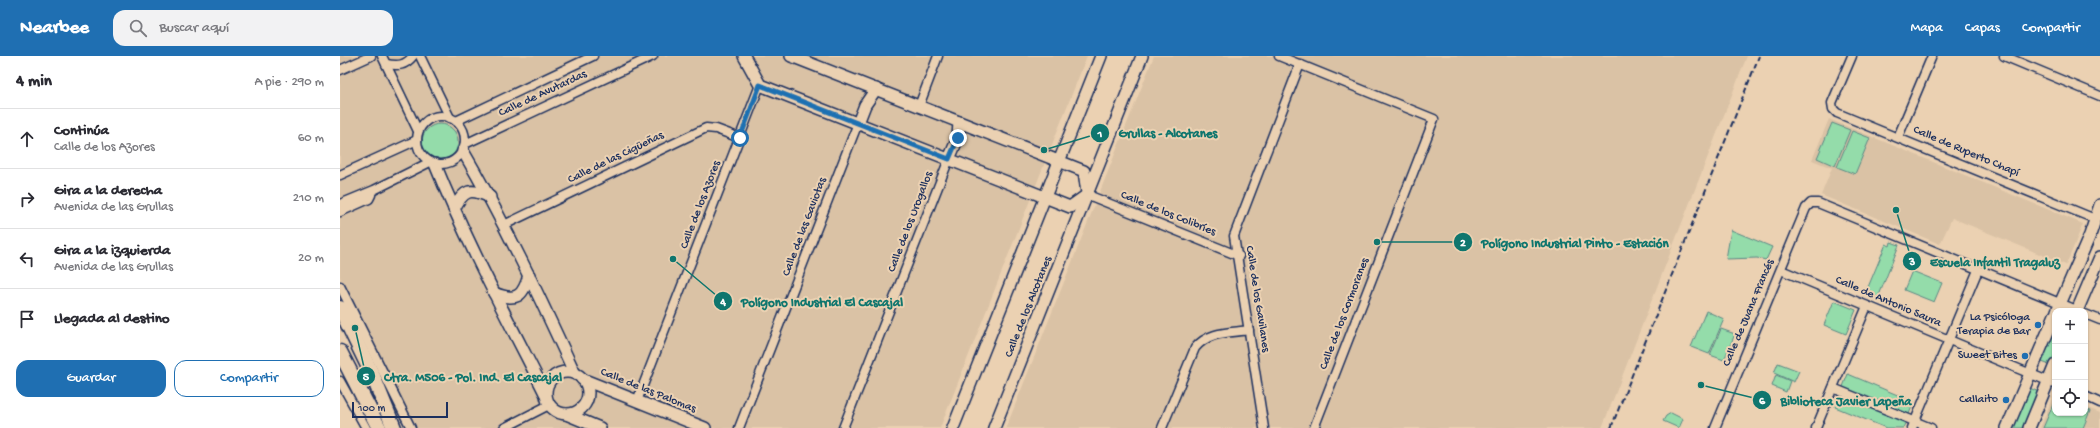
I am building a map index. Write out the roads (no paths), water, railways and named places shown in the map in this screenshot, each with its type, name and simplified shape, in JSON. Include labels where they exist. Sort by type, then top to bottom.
[{"type":"highway","points":[[340,308],[373,376],[393,428]]},
{"type":"highway","points":[[340,328],[393,428]]},
{"type":"highway","points":[[340,352],[379,428]]},
{"type":"highway","points":[[340,367],[370,428]]},
{"type":"street","points":[[340,70],[370,56]]},
{"type":"street","points":[[384,60],[396,66],[404,64],[413,56]]},
{"type":"street","points":[[420,56],[453,119],[464,131],[464,148],[530,275],[578,376],[588,391],[584,405],[574,413],[566,414]]},
{"type":"street","name":"Calle de Avutardas","points":[[453,119],[593,56]]},
{"type":"street","name":"Calle de Avutardas","points":[[464,148],[653,56]]},
{"type":"street","points":[[744,56],[760,85],[1070,207],[1088,195],[1084,171],[791,56]]},
{"type":"street","points":[[919,106],[938,56]]},
{"type":"street","points":[[953,428],[1101,56]]},
{"type":"street","name":"Calle de los Alcotanes","points":[[994,428],[1088,195],[1142,56]]},
{"type":"street","points":[[1279,56],[1300,64]]},
{"type":"street","name":"Calle de Ruperto Chapí","points":[[1852,56],[1832,104],[1833,109],[1837,113],[2095,219]]},
{"type":"street","points":[[1898,137],[1932,56]]},
{"type":"street","points":[[2004,56],[2100,96]]},
{"type":"street","points":[[384,60],[418,131]]},
{"type":"street","name":"Calle de los Cormoranes","points":[[1300,64],[1434,119],[1314,428]]},
{"type":"street","name":"Calle de los Gavilanes","points":[[1264,428],[1234,236],[1300,64]]},
{"type":"street","name":"Calle de los Azores","points":[[637,401],[760,85]]},
{"type":"street","points":[[858,124],[865,105],[876,89]]},
{"type":"street","points":[[453,119],[435,116],[422,124],[418,131],[416,140],[420,152],[432,163],[494,293],[545,393],[549,405],[560,413],[600,428]]},
{"type":"street","points":[[949,159],[958,138],[959,122]]},
{"type":"street","name":"Calle de las Gaviotas","points":[[739,428],[858,124]]},
{"type":"street","name":"Calle de las Cigüeñas","points":[[504,225],[706,128],[716,129],[740,138]]},
{"type":"street","points":[[340,175],[416,140]]},
{"type":"street","points":[[340,204],[432,163],[451,162],[464,148]]},
{"type":"street","name":"Calle de los Urogallos","points":[[843,428],[949,159]]},
{"type":"street","points":[[340,212],[368,198],[374,190]]},
{"type":"street","points":[[454,209],[459,198],[467,192],[476,191],[490,197]]},
{"type":"street","name":"Calle de los Colibríes","points":[[1088,195],[1238,256]]},
{"type":"street","name":"Calle de Juana Francés","points":[[1715,428],[1806,208],[1811,203],[1818,203],[1978,270]]},
{"type":"street","points":[[1913,425],[1978,270],[2058,307],[2095,235],[2095,219],[2100,205]]},
{"type":"street","points":[[2080,308],[2100,257]]},
{"type":"street","name":"Calle de Antonio Saura","points":[[1781,270],[2052,382]]},
{"type":"street","points":[[494,293],[508,298],[518,296],[526,287],[530,275]]},
{"type":"street","points":[[340,286],[411,428]]},
{"type":"street","points":[[1816,428],[1867,306]]},
{"type":"street","points":[[2088,315],[2100,320]]},
{"type":"street","points":[[2008,428],[2052,322]]},
{"type":"street","points":[[1162,428],[1195,348],[1202,339],[1209,336],[1249,330]]},
{"type":"street","points":[[545,393],[550,380],[555,376],[568,372],[578,376]]},
{"type":"street","name":"Calle de las Palomas","points":[[578,376],[705,428]]},
{"type":"street","points":[[340,381],[366,428]]},
{"type":"street","points":[[2029,428],[2052,382]]},
{"type":"street","points":[[1833,388],[1913,425],[1930,428]]},
{"type":"street","points":[[2088,397],[2100,402]]},
{"type":"street","points":[[504,428],[549,405]]},
{"type":"railway","points":[[1611,428],[1759,56]]},
{"type":"place","name":"Grullas - Alcotanes","points":[[1044,150]]},
{"type":"place","name":"Escuela Infantil Tragaluz","points":[[1896,210]]},
{"type":"place","name":"Polígono Industrial Pinto - Estación","points":[[1377,242]]},
{"type":"place","name":"Polígono Industrial El Cascajal","points":[[673,259]]},
{"type":"place","name":"La Psicóloga Terapia de Bar","points":[[2038,325]]},
{"type":"place","name":"Ctra. M506 - Pol. Ind. El Cascajal","points":[[355,328]]},
{"type":"place","name":"Sweet Bites","points":[[2025,356]]},
{"type":"place","name":"Biblioteca Javier Lapeña","points":[[1701,385]]},
{"type":"place","name":"Callaito","points":[[2006,400]]}]
